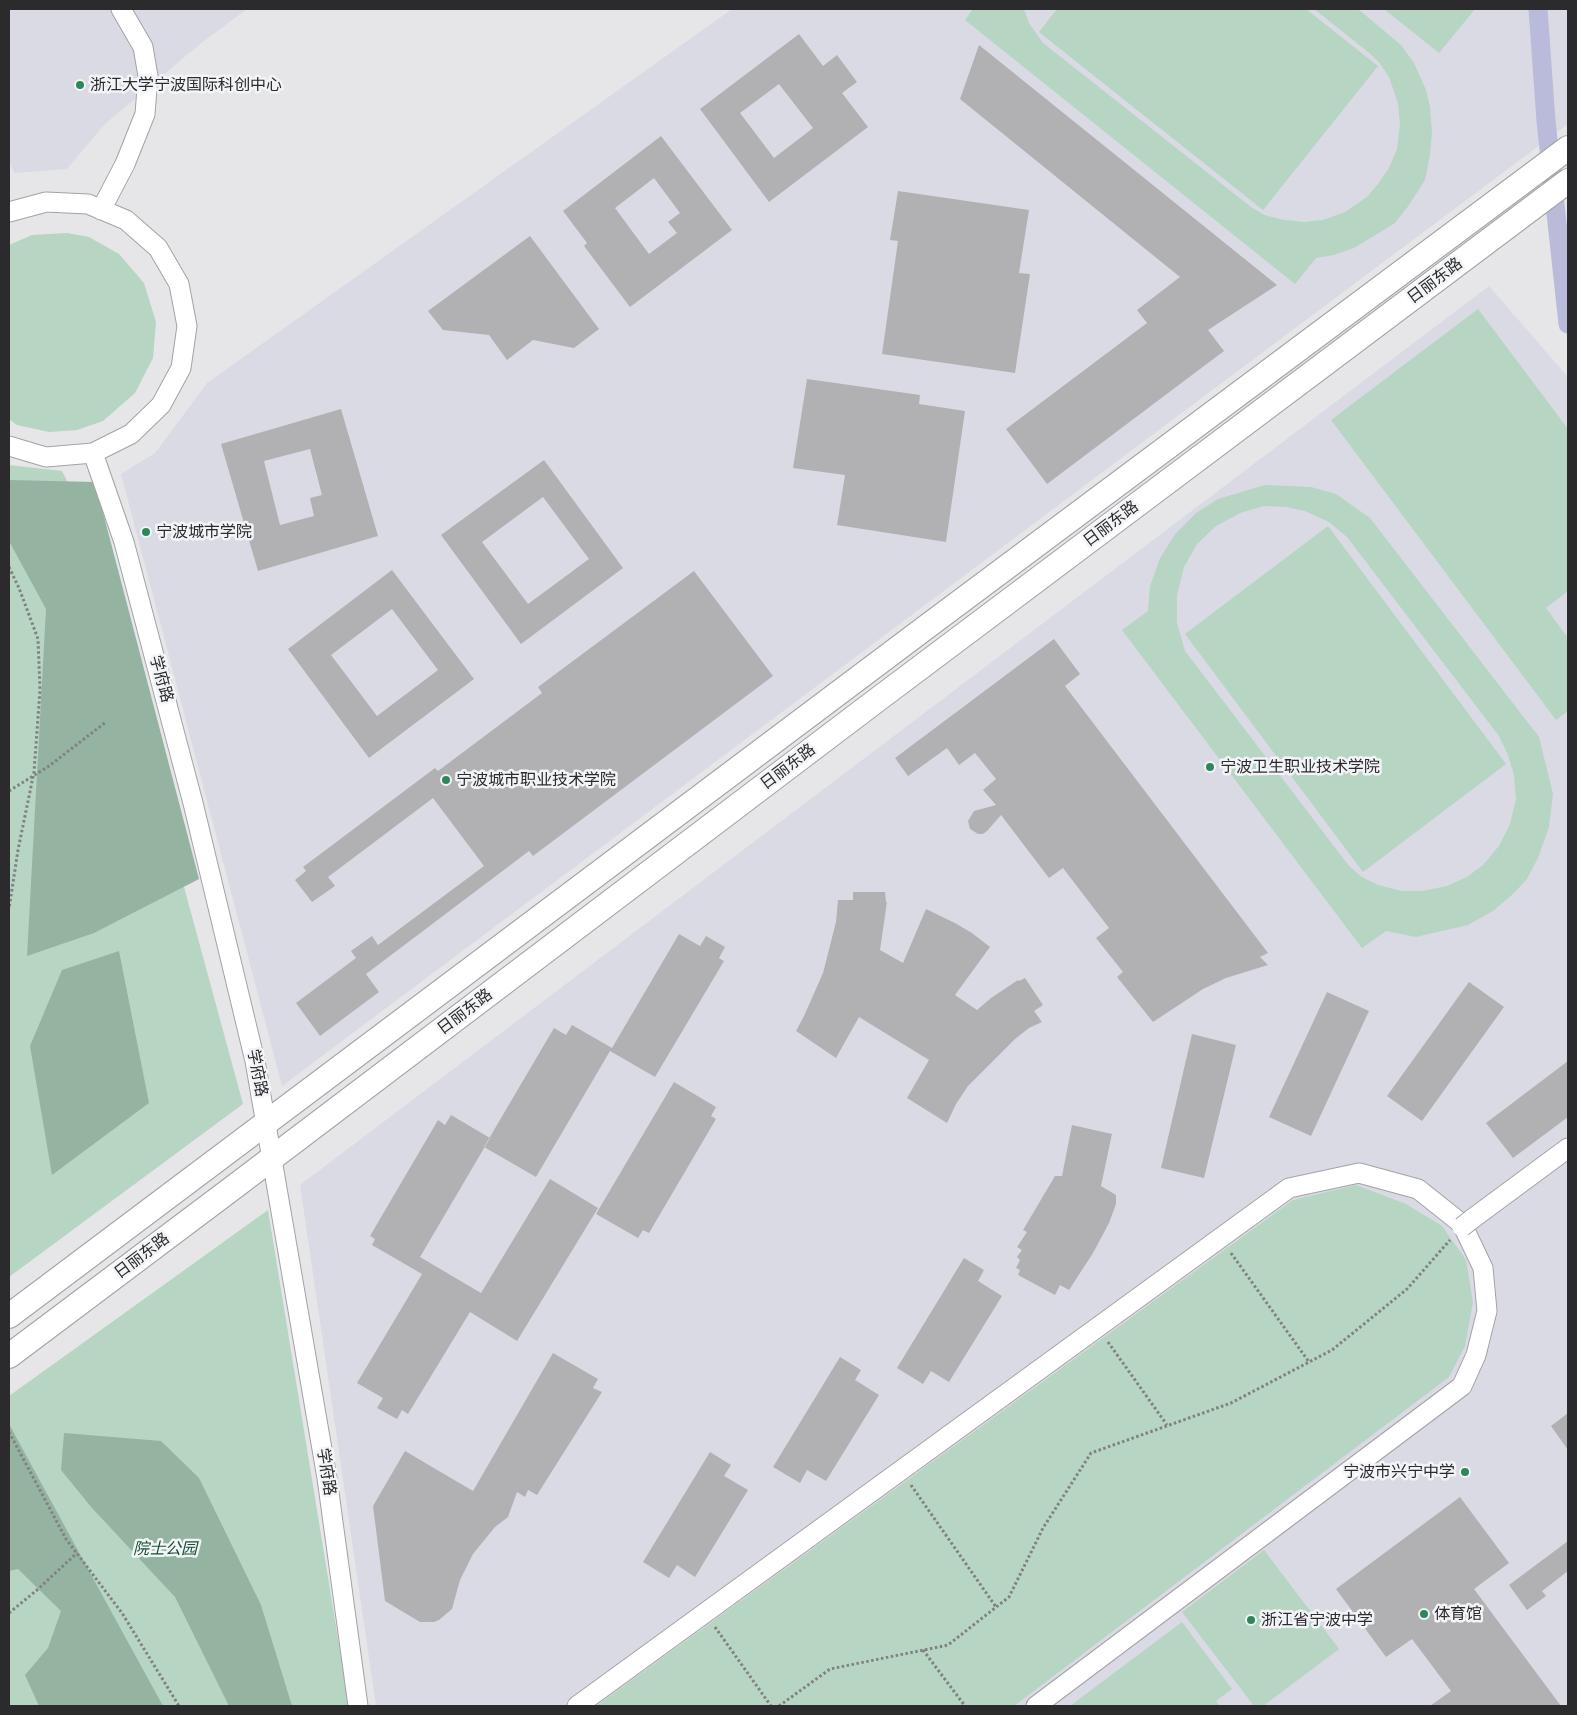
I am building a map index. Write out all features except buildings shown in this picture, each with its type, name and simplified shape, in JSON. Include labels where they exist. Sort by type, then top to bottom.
[{"type":"main road","name":"日丽东路","points":[[9,1316],[1568,148]]},
{"type":"main road","name":"日丽东路","points":[[9,1356],[1568,181]]},
{"type":"street","points":[[101,210],[125,164],[145,114],[146,105],[148,76],[143,46],[121,9]]},
{"type":"street","points":[[9,212],[46,202],[88,204],[126,220],[158,248],[179,284],[187,326],[180,368],[161,405],[131,434],[93,452],[46,457],[9,446]]},
{"type":"street","name":"学府路","points":[[93,452],[124,542],[193,803],[255,1061],[327,1478],[358,1706]]},
{"type":"street","points":[[1467,1223],[1568,1148]]},
{"type":"street","points":[[577,1706],[1289,1188],[1359,1172],[1418,1190],[1462,1224],[1482,1268],[1487,1311],[1476,1355],[1462,1386],[1036,1706]]},
{"type":"path","points":[[9,567],[38,639],[40,690],[34,776],[18,850],[9,909]]},
{"type":"path","points":[[9,791],[49,766],[106,722]]},
{"type":"path","points":[[779,1706],[830,1670],[948,1645],[1009,1597],[1043,1528],[1091,1453],[1231,1403],[1332,1350],[1407,1288],[1467,1223]]},
{"type":"path","points":[[1220,1238],[1309,1362]]},
{"type":"path","points":[[1098,1328],[1167,1425]]},
{"type":"path","points":[[9,1432],[66,1539],[122,1613],[179,1706]]},
{"type":"path","points":[[901,1471],[996,1607]]},
{"type":"path","points":[[9,1613],[77,1553]]},
{"type":"path","points":[[706,1613],[771,1706]]},
{"type":"path","points":[[923,1650],[964,1706]]},
{"type":"shaded area","name":"浙江大学宁波国际科创中心","points":[[9,9],[247,9],[200,44],[104,125],[67,169],[14,173],[9,160]]},
{"type":"shaded area","name":"宁波城市职业技术学院","points":[[732,9],[1568,9],[1568,124],[282,1086],[121,474],[155,453],[207,383]]},
{"type":"shaded area","name":"宁波卫生职业技术学院","points":[[1489,286],[1568,377],[1568,1706],[376,1706],[300,1185]]},
{"type":"green space","points":[[973,9],[1024,9],[1029,23],[1043,43],[1251,207],[1264,215],[1284,220],[1305,222],[1323,220],[1345,212],[1367,197],[1389,168],[1397,149],[1400,125],[1398,103],[1389,77],[1379,62],[1367,51],[1314,9],[1358,9],[1401,45],[1414,63],[1426,90],[1430,107],[1432,133],[1425,180],[1395,223],[1354,248],[1334,255],[1316,258],[1295,284],[965,20]]},
{"type":"green space","points":[[1057,9],[1306,9],[1378,66],[1263,210],[1039,32]]},
{"type":"green space","points":[[1384,9],[1475,9],[1439,53]]},
{"type":"green space","points":[[67,233],[89,237],[119,254],[144,283],[156,322],[153,358],[135,393],[103,421],[77,430],[49,432],[17,425],[9,419],[9,245],[32,235]]},
{"type":"green space","points":[[1478,309],[1568,429],[1568,591],[1546,608],[1568,638],[1568,711],[1556,720],[1331,420]]},
{"type":"green space","points":[[9,465],[62,471],[81,508],[243,1104],[9,1277]]},
{"type":"green space","points":[[9,480],[95,482],[199,879],[94,933],[27,956],[46,609],[9,541]]},
{"type":"green space","points":[[1265,485],[1311,487],[1336,494],[1370,518],[1539,737],[1553,794],[1549,827],[1538,858],[1527,879],[1493,911],[1468,925],[1416,937],[1386,931],[1362,948],[1122,630],[1148,611],[1150,586],[1160,558],[1176,533],[1196,513],[1218,499]],"holes":[[[1264,506],[1286,507],[1305,511],[1329,522],[1347,537],[1499,736],[1508,755],[1514,775],[1516,799],[1510,824],[1499,846],[1483,865],[1467,877],[1447,886],[1422,891],[1402,891],[1378,885],[1362,877],[1349,866],[1185,651],[1177,623],[1177,595],[1184,567],[1197,544],[1216,526],[1240,513]]]},
{"type":"green space","points":[[1328,526],[1506,764],[1363,872],[1185,634]]},
{"type":"green space","points":[[119,951],[149,1103],[52,1175],[30,1046],[62,970]]},
{"type":"green space","points":[[1356,1185],[1406,1204],[1442,1226],[1466,1260],[1473,1302],[1465,1346],[1449,1377],[1014,1706],[596,1706],[1293,1200]]},
{"type":"green space","name":"院士公园","points":[[268,1210],[349,1706],[9,1706],[9,1396]]},
{"type":"green space","points":[[9,1424],[163,1706],[39,1706],[25,1675],[48,1648],[61,1611],[18,1569],[9,1571]]},
{"type":"green space","points":[[64,1433],[161,1441],[199,1478],[261,1605],[292,1706],[229,1706],[175,1597],[92,1508],[61,1470]]},
{"type":"green space","points":[[1264,1550],[1339,1649],[1263,1706],[1254,1706],[1182,1612]]},
{"type":"green space","points":[[1182,1622],[1232,1689],[1216,1701],[1220,1706],[1070,1706]]},
{"type":"waterway","points":[[1538,9],[1546,121],[1568,324]]},
{"type":"place","name":"浙江大学宁波国际科创中心","points":[[80,85]]},
{"type":"place","name":"宁波城市学院","points":[[146,532]]},
{"type":"place","name":"宁波卫生职业技术学院","points":[[1210,767]]},
{"type":"place","name":"宁波城市职业技术学院","points":[[446,780]]},
{"type":"place","name":"宁波市兴宁中学","points":[[1465,1472]]},
{"type":"place","name":"体育馆","points":[[1424,1614]]},
{"type":"place","name":"浙江省宁波中学","points":[[1251,1620]]}]
